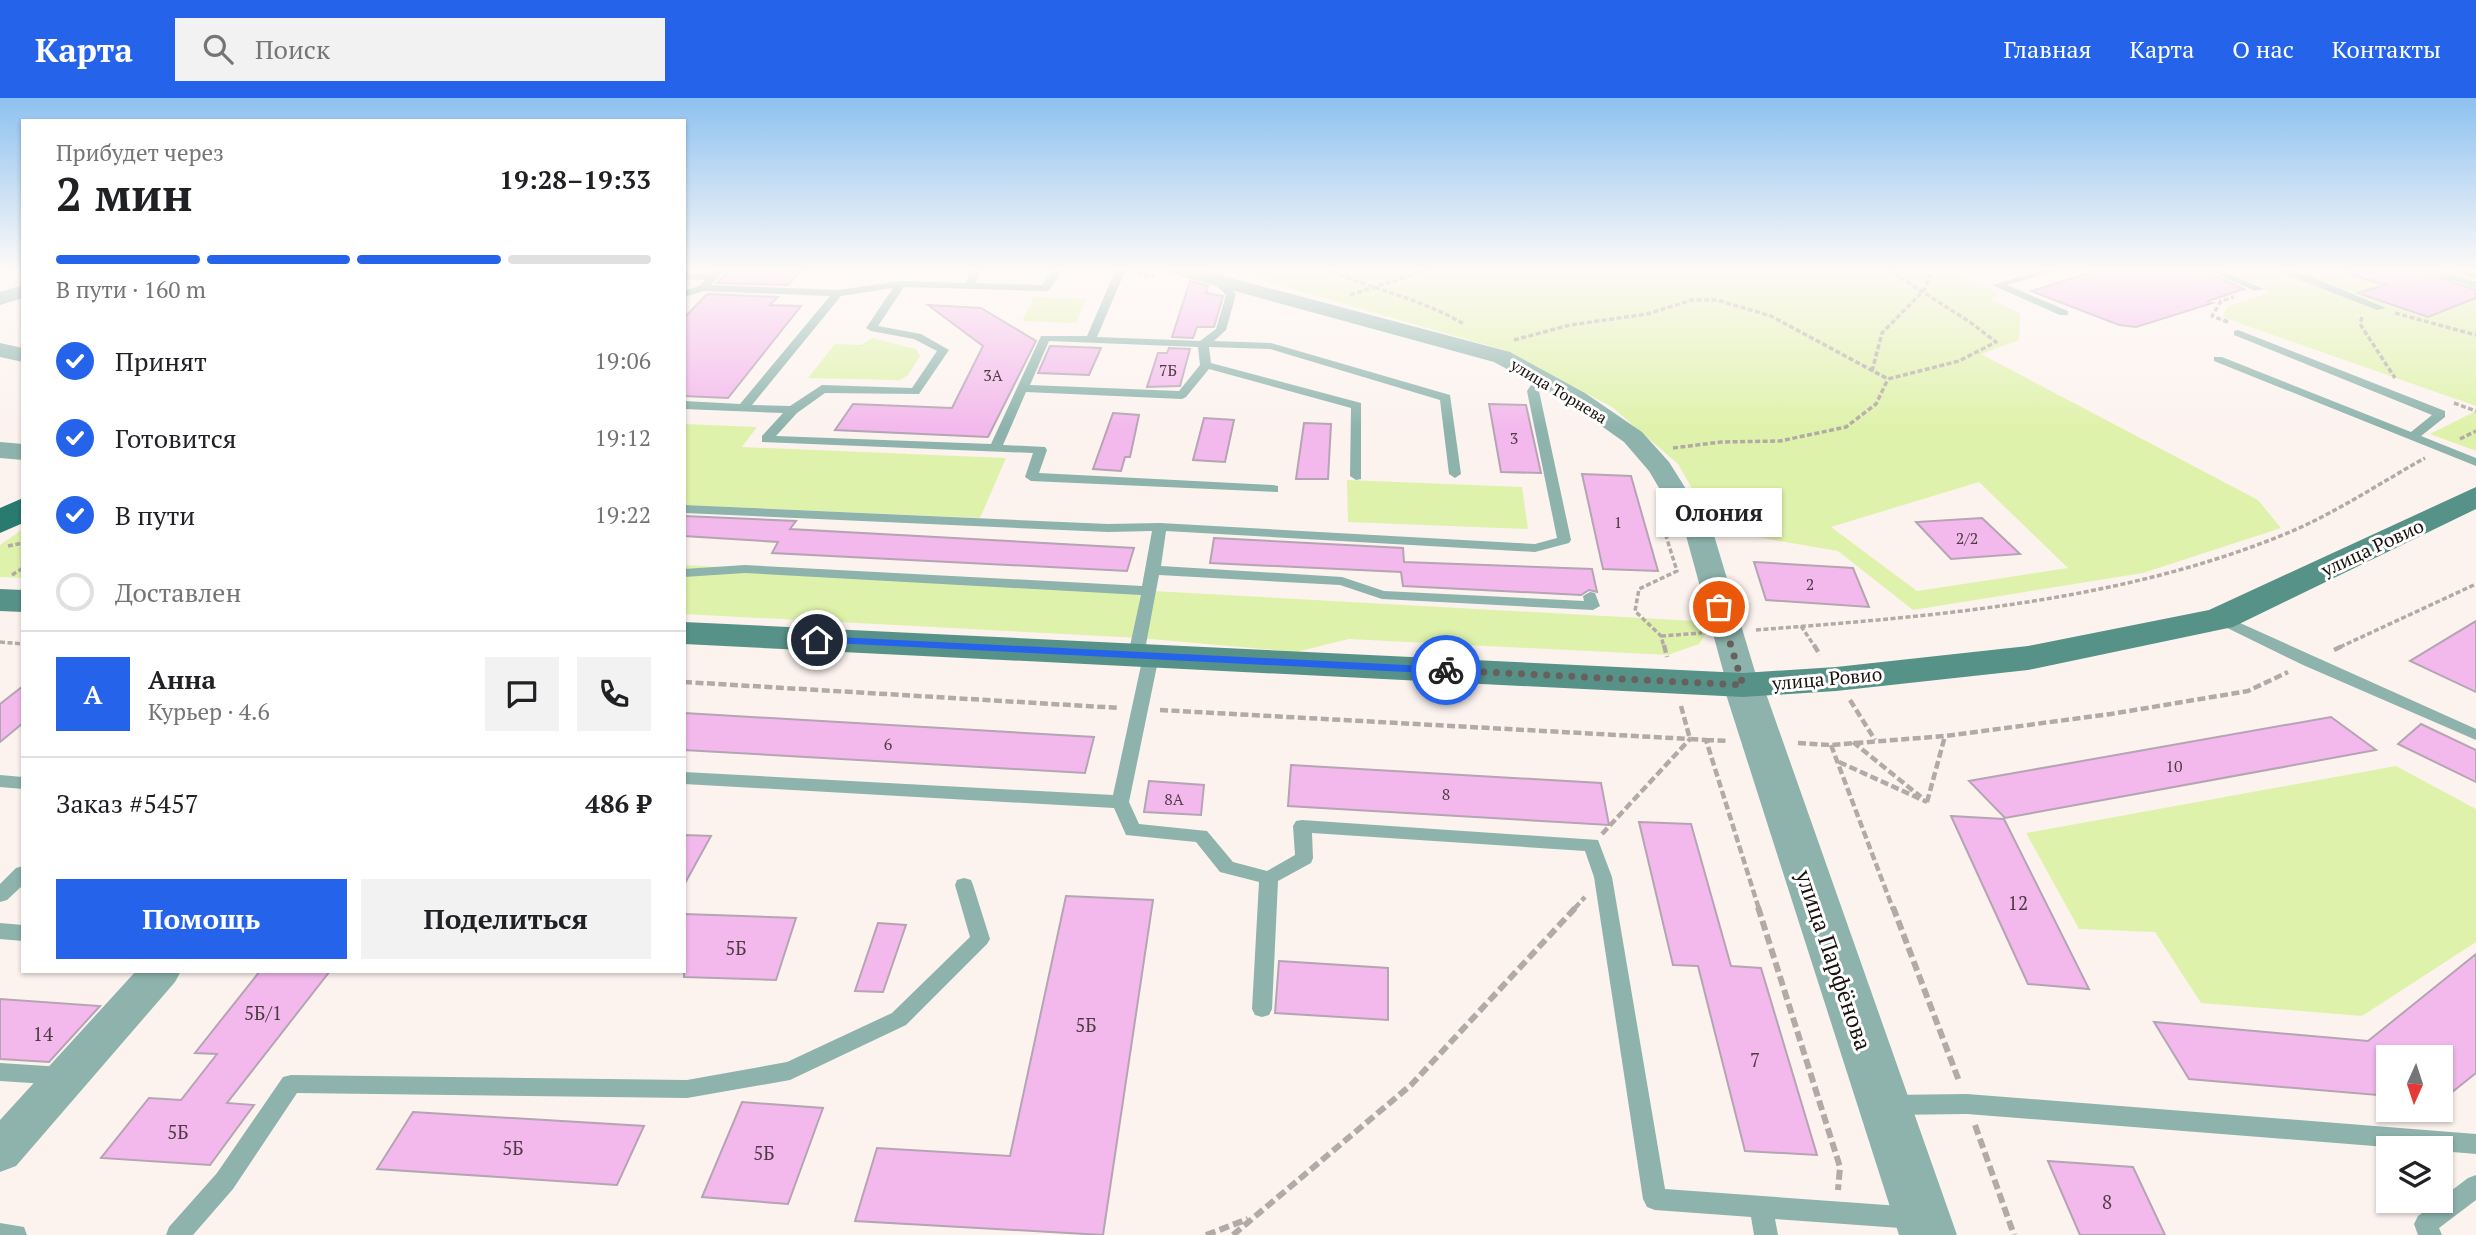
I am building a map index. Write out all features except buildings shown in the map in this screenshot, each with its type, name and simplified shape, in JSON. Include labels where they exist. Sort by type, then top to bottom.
[{"type":"main road","name":"улица Ровио","points":[[686,633],[1743,685],[1836,679],[2028,659],[2220,619],[2476,497]]},
{"type":"main road","points":[[0,523],[21,509]]},
{"type":"main road","points":[[0,600],[21,601]]},
{"type":"street","name":"улица Торнева","points":[[1379,322],[1502,357],[1588,406],[1633,437],[1660,467],[1699,532],[1743,685]]},
{"type":"street","points":[[0,350],[21,355]]},
{"type":"street","points":[[0,450],[21,452]]},
{"type":"street","name":"улица Парфёнова","points":[[1743,685],[1926,1227]]},
{"type":"street","points":[[1,1150],[159,973]]},
{"type":"lane","points":[[744,407],[814,322]]},
{"type":"lane","points":[[875,322],[871,328],[917,336],[943,350],[915,392],[822,389],[793,410],[766,439],[1041,450],[1031,477],[1273,489]]},
{"type":"lane","points":[[1090,341],[1098,322]]},
{"type":"lane","points":[[1203,344],[1221,330],[1223,322]]},
{"type":"lane","points":[[2238,333],[2441,414],[2412,437]]},
{"type":"lane","points":[[995,448],[1045,338],[1270,346],[1446,398],[1455,474]]},
{"type":"lane","points":[[1022,388],[1182,395],[1206,365],[1203,344]]},
{"type":"lane","points":[[2218,359],[2476,462]]},
{"type":"lane","points":[[1206,365],[1357,406],[1356,476]]},
{"type":"lane","points":[[686,509],[1108,528],[1160,527],[1535,548],[1564,540],[1533,391],[1541,378]]},
{"type":"lane","points":[[686,405],[793,410]]},
{"type":"lane","points":[[1160,527],[1149,591],[1139,709],[1120,802],[1132,830],[1201,836],[1227,867],[1269,878],[1304,858],[1302,826],[1592,845],[1604,877],[1655,1199],[1837,1211],[1926,1227]]},
{"type":"lane","points":[[686,573],[745,569],[1149,591]]},
{"type":"lane","points":[[1153,570],[1342,581],[1382,595],[1395,596],[1593,607],[1590,596]]},
{"type":"lane","points":[[2220,619],[2309,662],[2474,732]]},
{"type":"lane","points":[[686,778],[1120,802]]},
{"type":"lane","points":[[0,781],[21,783]]},
{"type":"lane","points":[[0,895],[21,875]]},
{"type":"lane","points":[[1262,1009],[1269,878]]},
{"type":"lane","points":[[178,1235],[225,1181],[290,1084],[687,1089],[790,1071],[900,1019],[980,939],[964,885]]},
{"type":"lane","points":[[0,931],[21,933]]},
{"type":"lane","points":[[0,1072],[68,1077]]},
{"type":"lane","points":[[1884,1105],[1967,1104],[2476,1144]]},
{"type":"lane","points":[[2430,1235],[2426,1224],[2476,1186]]},
{"type":"lane","points":[[1761,1206],[1766,1235]]},
{"type":"lane","points":[[0,1234],[15,1235]]},
{"type":"path","points":[[1462,322],[1471,327]]},
{"type":"path","points":[[1488,353],[1506,342],[1591,322]]},
{"type":"path","points":[[1782,322],[1888,379],[1959,361],[1996,342],[1974,322]]},
{"type":"path","points":[[1872,371],[1882,333],[1893,322]]},
{"type":"path","points":[[2361,322],[2399,384]]},
{"type":"path","points":[[2430,322],[2476,335]]},
{"type":"path","points":[[1646,452],[1721,442],[1780,441],[1846,427],[1877,404],[1888,379]]},
{"type":"path","points":[[1661,636],[1974,609],[2154,578],[2291,531],[2476,431]]},
{"type":"path","points":[[2014,1235],[1831,745],[1945,736],[2248,691],[2476,584]]},
{"type":"path","points":[[1635,611],[1661,636],[1690,739]]},
{"type":"path","points":[[0,642],[21,644]]},
{"type":"path","points":[[686,682],[1706,740],[1840,1167],[1837,1211]]},
{"type":"path","points":[[1927,802],[1945,736]]},
{"type":"path","points":[[1592,845],[1690,739]]},
{"type":"path","points":[[1853,742],[1927,802]]},
{"type":"path","points":[[1838,762],[1927,802]]},
{"type":"path","points":[[1233,1235],[1411,1085],[1604,877]]},
{"type":"path","points":[[1206,1235],[1251,1218]]},
{"type":"green space","points":[[1407,322],[2020,322],[2019,340],[1981,354],[2258,500],[2281,528],[2143,573],[1913,610],[1838,551],[1716,530],[1678,464],[1612,407],[1504,350]],"holes":[[[1979,482],[2068,568],[1917,591],[1831,527]]]},
{"type":"green space","points":[[2236,322],[2476,322],[2476,406]]},
{"type":"green space","points":[[872,338],[916,349],[920,356],[908,375],[900,380],[808,378],[835,344],[861,345]]},
{"type":"green space","points":[[2476,411],[2476,451],[2430,434]]},
{"type":"green space","points":[[686,424],[757,427],[742,447],[1006,458],[980,518],[686,505]]},
{"type":"green space","points":[[1347,480],[1522,487],[1528,529],[1348,522]]},
{"type":"green space","points":[[21,530],[21,578],[0,577],[0,545]]},
{"type":"green space","points":[[686,565],[1713,622],[1699,644],[1668,655],[1349,639],[1296,652],[1139,638],[686,614]]},
{"type":"green space","points":[[2396,766],[2476,809],[2476,942],[2362,1016],[2201,1003],[2155,932],[2079,929],[2026,833]]},
{"type":"way so far","points":[[1446,670],[1743,685],[1719,607]]},
{"type":"place","name":"Олония","points":[[1719,607]]},
{"type":"route","points":[[817,640],[1446,670]]}]
